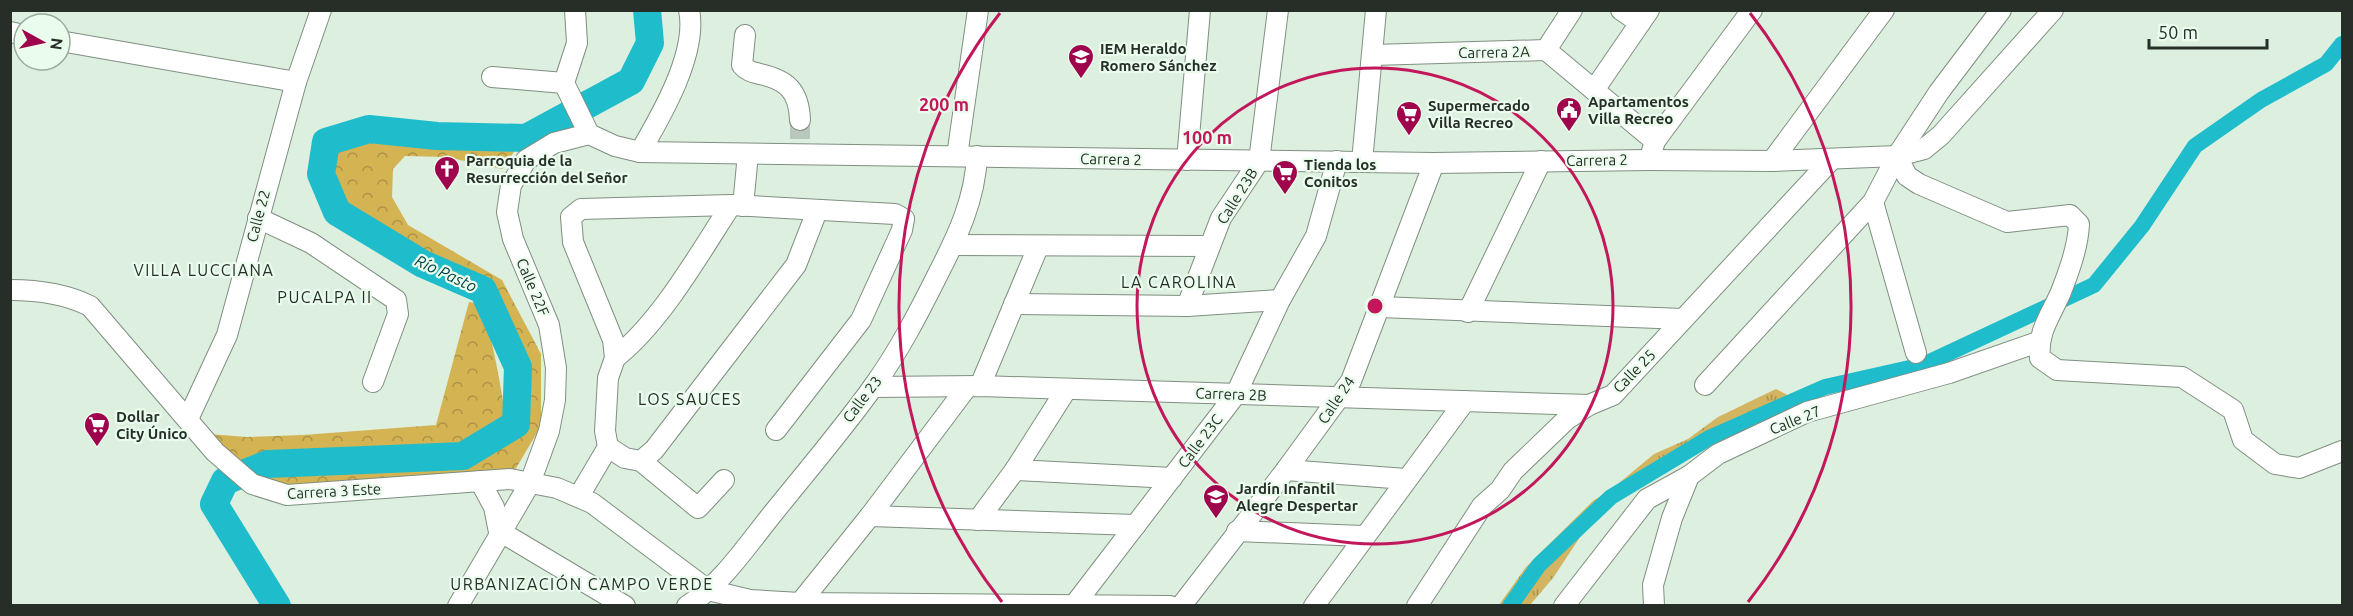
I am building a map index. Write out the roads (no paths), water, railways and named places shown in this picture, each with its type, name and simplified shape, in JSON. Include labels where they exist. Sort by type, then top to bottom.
[{"type":"street","points":[[575,10],[577,43],[567,90],[589,134]]},
{"type":"street","points":[[640,152],[662,113],[690,39],[689,10]]},
{"type":"street","points":[[957,156],[978,10]]},
{"type":"street","points":[[1187,160],[1200,10]]},
{"type":"street","name":"Calle 23B","points":[[1186,306],[1221,218],[1259,161],[1278,10]]},
{"type":"street","points":[[1362,162],[1376,10]]},
{"type":"street","points":[[1546,50],[1572,10]]},
{"type":"street","points":[[1594,90],[1644,17],[1621,10]]},
{"type":"street","points":[[1649,160],[1655,141],[1752,10]]},
{"type":"street","points":[[1772,161],[1884,10]]},
{"type":"street","points":[[1705,385],[1873,202],[1904,155],[1939,92],[2001,10]]},
{"type":"street","points":[[1904,155],[1924,149],[1941,135],[2053,10]]},
{"type":"street","name":"Calle 22","points":[[188,419],[227,335],[317,11]]},
{"type":"street","points":[[745,34],[742,66],[746,70],[773,77],[788,85],[796,95],[800,137]]},
{"type":"street","points":[[72,43],[296,82]]},
{"type":"street","name":"Carrera 2A","points":[[1372,55],[1546,50],[1655,141]]},
{"type":"street","points":[[492,77],[567,90]]},
{"type":"street","name":"Carrera 2","points":[[589,134],[615,146],[640,152],[748,154],[800,137],[957,156],[1187,160],[1434,163],[1772,161],[1904,155]]},
{"type":"street","name":"Calle 22F","points":[[458,606],[503,533],[530,483],[549,431],[555,400],[556,368],[549,325],[513,239],[507,212],[511,185],[526,160],[554,143],[589,134]]},
{"type":"street","points":[[615,358],[631,346],[737,205],[748,154]]},
{"type":"street","points":[[1904,155],[1907,176],[1919,184],[2007,222],[2070,215],[2079,224],[2079,239],[2061,292],[2040,335],[2040,358],[2058,370],[2182,378],[2233,410],[2243,440],[2275,464],[2299,468],[2343,452]]},
{"type":"street","name":"Calle 23","points":[[687,606],[708,590],[873,387],[915,321],[953,245],[969,206],[976,181],[977,156]]},
{"type":"street","name":"Calle 25","points":[[1417,606],[1482,506],[1567,419],[1589,405],[1613,395],[1831,160]]},
{"type":"street","name":"Calle 23C","points":[[1075,604],[1236,394],[1280,300],[1316,236],[1337,161]]},
{"type":"street","points":[[1468,312],[1541,161]]},
{"type":"street","name":"Calle 24","points":[[1181,606],[1287,470],[1351,381],[1434,163]]},
{"type":"street","points":[[1873,202],[1916,353]]},
{"type":"street","points":[[579,496],[608,447],[605,431],[607,393],[609,375],[615,358],[613,340],[573,243],[571,217],[581,209],[737,205],[895,214],[904,219],[902,230],[861,320],[776,430]]},
{"type":"street","points":[[641,461],[654,450],[796,266],[817,211]]},
{"type":"street","points":[[258,218],[311,243],[396,300],[398,314],[373,382]]},
{"type":"street","points":[[953,245],[1208,246]]},
{"type":"street","points":[[801,604],[974,387],[1014,304],[1038,247]]},
{"type":"street","name":"Carrera 3 Este","points":[[10,290],[31,290],[78,300],[90,306],[215,452],[252,484],[287,495],[308,495],[510,479],[530,483],[579,496],[708,590]]},
{"type":"street","points":[[1014,304],[1186,306],[1280,300]]},
{"type":"street","points":[[1380,308],[1683,319]]},
{"type":"street","name":"Calle 27","points":[[1564,606],[1647,499],[1689,476],[1718,454],[1807,412],[1938,376],[2040,335]]},
{"type":"street","name":"Carrera 2B","points":[[873,387],[974,387],[1589,405]]},
{"type":"street","points":[[978,520],[1015,470],[1066,390]]},
{"type":"street","points":[[1314,606],[1363,536],[1465,401]]},
{"type":"street","points":[[608,447],[625,458],[641,461],[698,508],[724,480]]},
{"type":"street","points":[[1015,470],[1172,478]]},
{"type":"street","points":[[1287,470],[1406,479]]},
{"type":"street","points":[[1654,606],[1653,585],[1672,518],[1689,476]]},
{"type":"street","points":[[480,481],[494,507],[503,533],[625,606]]},
{"type":"street","points":[[870,516],[1136,525]]},
{"type":"street","points":[[1238,531],[1363,536]]},
{"type":"street","points":[[708,590],[750,600],[801,604],[1170,606]]},
{"type":"waterway","name":"Río Pasto","points":[[277,606],[214,504],[225,481],[268,464],[463,456],[516,424],[518,367],[483,290],[423,264],[337,212],[321,174],[326,142],[369,129],[437,136],[526,138],[631,81],[650,43],[647,10]]},
{"type":"waterway","points":[[1510,606],[1539,565],[1611,497],[1709,438],[1825,387],[1923,365],[2094,285],[2142,226],[2195,146],[2261,100],[2326,64],[2342,44]]},
{"type":"tunnel","points":[[800,120],[800,139]]},
{"type":"place","name":"IEM Heraldo Romero Sánchez","points":[[1081,80]]},
{"type":"place","name":"Apartamentos Villa Recreo","points":[[1569,133]]},
{"type":"place","name":"Supermercado Villa Recreo","points":[[1409,137]]},
{"type":"place","name":"Parroquia de la Resurrección del Señor","points":[[447,192]]},
{"type":"place","name":"Tienda los Conitos","points":[[1285,196]]},
{"type":"place","name":"Dollar City Único","points":[[97,448]]},
{"type":"place","name":"Jardín Infantil Alegre Despertar","points":[[1216,520]]},
{"type":"district","name":"VILLA LUCCIANA","points":[[204,270]]},
{"type":"district","name":"LA CAROLINA","points":[[1179,282]]},
{"type":"district","name":"PUCALPA II","points":[[325,297]]},
{"type":"district","name":"LOS SAUCES","points":[[690,399]]},
{"type":"district","name":"URBANIZACIÓN CAMPO VERDE","points":[[582,584]]}]
